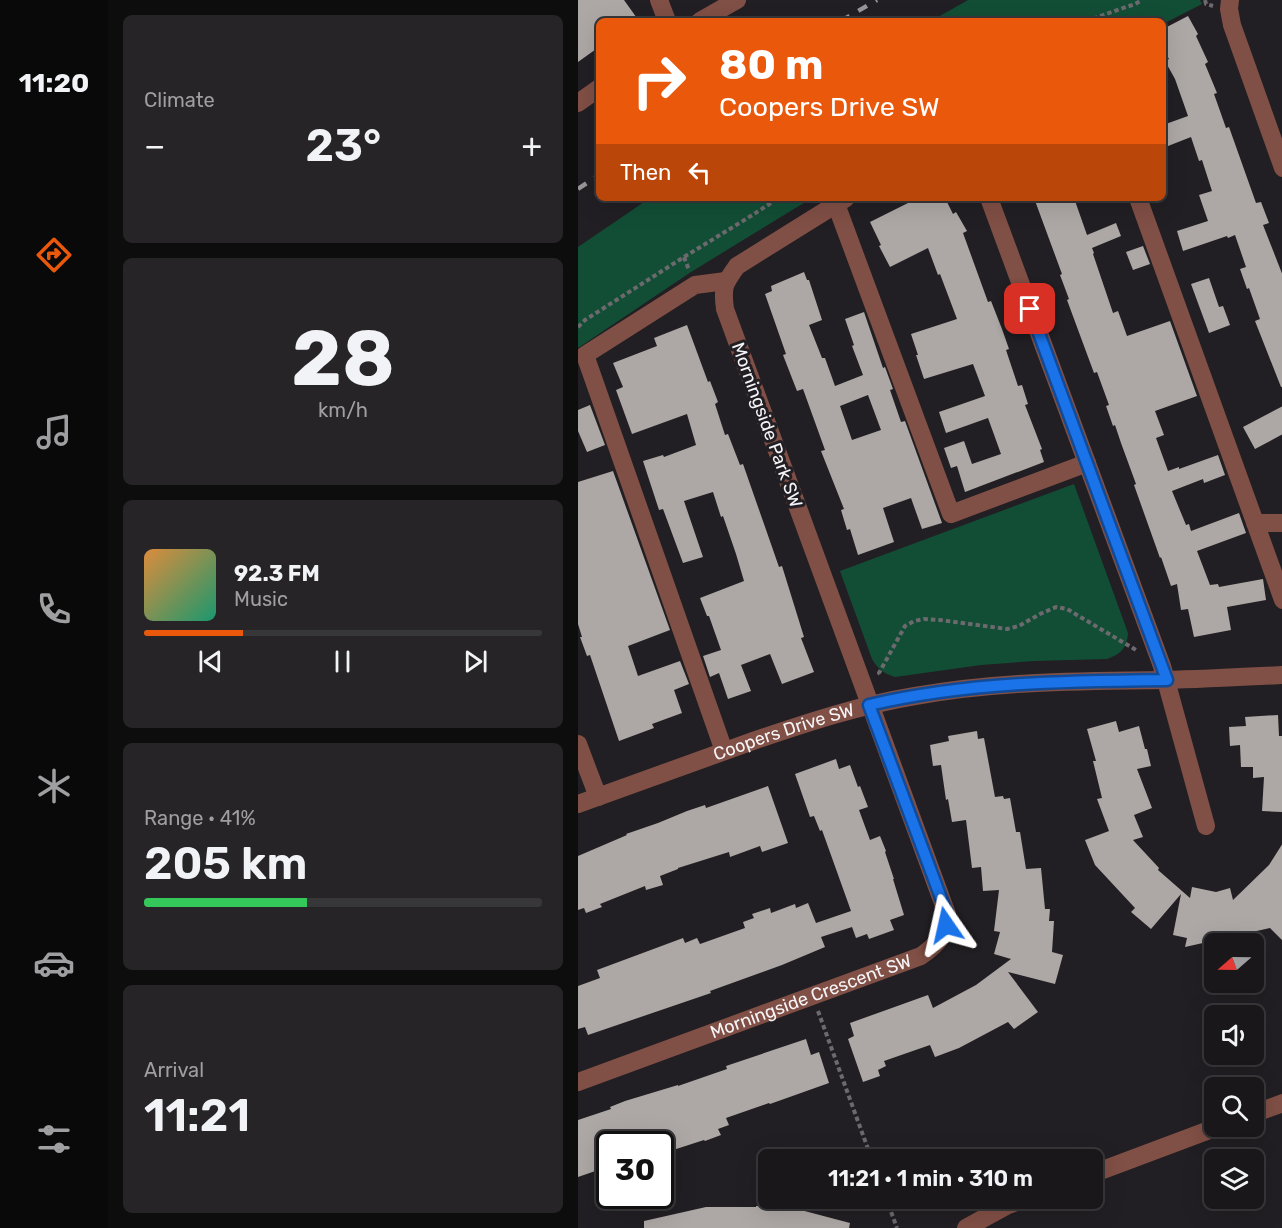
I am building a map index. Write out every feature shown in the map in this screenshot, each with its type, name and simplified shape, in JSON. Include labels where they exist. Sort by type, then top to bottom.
[{"type":"street","points":[[659,0],[666,18]]},
{"type":"street","points":[[705,18],[737,0]]},
{"type":"street","points":[[1230,0],[1232,25],[1283,168]]},
{"type":"street","points":[[578,103],[596,90]]},
{"type":"street","points":[[724,751],[585,355],[695,285],[726,281],[737,266],[841,201],[951,514],[1087,464]]},
{"type":"street","points":[[990,201],[1164,673],[1206,826]]},
{"type":"street","points":[[1139,201],[1283,600]]},
{"type":"street","name":"Morningside Park SW","points":[[726,281],[723,294],[725,309],[869,705]]},
{"type":"street","points":[[1255,524],[1283,523]]},
{"type":"street","name":"Coopers Drive SW","points":[[578,804],[798,726],[889,701],[971,688],[1164,673],[1283,675]]},
{"type":"street","name":"Morningside Crescent SW","points":[[578,1082],[921,956],[935,946],[942,936],[947,914],[869,705]]},
{"type":"street","points":[[578,744],[598,797]]},
{"type":"street","points":[[1264,1110],[1283,1103]]},
{"type":"street","points":[[1103,1170],[1204,1132]]},
{"type":"street","points":[[966,1228],[1000,1209]]},
{"type":"path","points":[[1095,18],[1142,0]]},
{"type":"path","points":[[578,327],[585,320],[684,256],[774,201]]},
{"type":"path","points":[[889,701],[879,673],[905,626],[924,619],[1007,629],[1019,626],[1056,607],[1067,609],[1164,673]]},
{"type":"path","points":[[812,996],[868,1149]]},
{"type":"path","points":[[890,1209],[897,1228]]},
{"type":"green space","points":[[968,0],[1200,0],[1202,4],[1166,22],[1166,18],[936,18]]},
{"type":"green space","points":[[646,201],[807,201],[691,272],[578,348],[578,247]]},
{"type":"green space","points":[[1074,484],[1128,633],[1125,646],[1120,653],[1107,659],[981,665],[895,677],[879,668],[872,659],[840,571]]},
{"type":"building","points":[[578,0],[624,0],[637,18],[596,18],[596,49],[578,62]]},
{"type":"building","points":[[1188,16],[1198,34],[1196,36],[1208,62],[1205,64],[1217,93],[1214,94],[1226,128],[1229,127],[1256,203],[1261,202],[1269,223],[1263,225],[1283,276],[1283,387],[1281,387],[1255,321],[1260,319],[1240,269],[1246,267],[1235,235],[1183,251],[1177,231],[1208,221],[1199,195],[1212,191],[1202,160],[1199,161],[1191,137],[1166,147],[1166,124],[1188,116],[1175,79],[1166,63],[1169,59],[1166,54],[1166,27]]},
{"type":"building","points":[[907,201],[946,201],[953,214],[956,212],[967,231],[963,233],[988,302],[991,301],[1002,329],[1009,349],[1006,350],[1018,386],[1022,385],[1028,404],[1025,405],[1042,449],[1040,450],[1044,462],[965,492],[957,466],[951,468],[944,448],[964,441],[972,464],[1001,454],[988,418],[946,433],[939,412],[985,396],[973,364],[924,379],[911,334],[957,319],[928,248],[890,267],[870,222],[908,203]]},
{"type":"building","points":[[1035,201],[1075,201],[1087,235],[1116,223],[1121,236],[1092,248],[1113,313],[1118,311],[1127,336],[1170,321],[1197,396],[1155,411],[1164,435],[1156,438],[1168,471],[1218,455],[1225,475],[1204,483],[1203,479],[1172,491],[1186,525],[1189,524],[1191,531],[1239,513],[1246,533],[1197,551],[1210,585],[1218,584],[1219,587],[1263,579],[1266,600],[1227,607],[1231,630],[1194,637],[1188,609],[1181,610],[1177,584],[1171,586],[1160,558],[1134,485],[1136,484],[1106,406],[1109,405],[1097,372],[1094,373],[1067,300],[1069,299],[1060,275],[1062,274]]},
{"type":"building","points":[[1143,246],[1150,264],[1133,270],[1126,252]]},
{"type":"building","points":[[804,272],[809,280],[822,320],[809,325],[835,386],[863,375],[845,319],[864,312],[883,368],[885,367],[893,389],[890,390],[901,422],[905,421],[942,523],[922,529],[911,498],[883,508],[894,542],[858,555],[850,529],[847,530],[841,510],[844,509],[821,451],[825,450],[803,389],[797,391],[783,355],[786,354],[765,294],[772,291],[771,286]],"holes":[[[868,395],[881,430],[852,440],[840,406]]]},
{"type":"building","points":[[1209,278],[1219,307],[1223,306],[1230,325],[1209,333],[1191,284]]},
{"type":"building","points":[[687,325],[708,382],[710,381],[718,402],[715,404],[725,435],[728,434],[740,465],[743,464],[779,567],[782,566],[804,637],[801,638],[814,672],[782,684],[770,654],[741,665],[751,691],[728,699],[719,673],[710,677],[703,656],[721,650],[700,598],[744,581],[723,516],[721,517],[713,492],[684,501],[703,557],[683,563],[663,509],[659,510],[643,461],[663,455],[664,457],[696,445],[687,414],[632,434],[616,390],[623,387],[613,363],[657,346],[654,338]]},
{"type":"building","points":[[590,405],[605,445],[587,452],[578,431],[578,410]]},
{"type":"building","points":[[1283,406],[1283,434],[1255,449],[1243,427]]},
{"type":"building","points":[[613,471],[670,630],[628,646],[638,676],[680,661],[689,684],[674,690],[682,713],[652,724],[654,728],[619,741],[590,655],[587,656],[580,637],[582,637],[578,624],[578,482]]},
{"type":"building","points":[[1278,715],[1279,736],[1283,736],[1283,812],[1262,811],[1264,777],[1253,778],[1253,767],[1241,767],[1240,745],[1230,746],[1229,727],[1246,726],[1245,717]]},
{"type":"building","points":[[1116,721],[1119,732],[1139,726],[1151,766],[1137,769],[1152,808],[1134,815],[1143,837],[1133,840],[1159,868],[1158,870],[1190,898],[1192,887],[1216,892],[1230,888],[1233,900],[1269,865],[1283,843],[1283,941],[1270,928],[1248,933],[1204,933],[1204,943],[1185,947],[1187,938],[1173,935],[1181,894],[1151,929],[1131,912],[1135,908],[1095,865],[1085,840],[1109,831],[1097,799],[1102,798],[1093,761],[1096,761],[1087,729]]},
{"type":"building","points":[[977,731],[978,739],[984,738],[995,797],[1010,798],[1016,832],[1020,832],[1026,869],[1041,868],[1045,909],[1050,909],[1049,921],[1054,921],[1052,952],[1063,955],[1055,984],[1008,972],[1038,1012],[1014,1029],[1008,1022],[959,1048],[935,1057],[930,1045],[884,1061],[886,1066],[878,1070],[880,1076],[863,1082],[848,1039],[854,1036],[850,1023],[928,995],[933,1008],[976,985],[1011,959],[994,954],[1000,932],[994,931],[999,890],[983,891],[981,867],[972,868],[966,820],[952,822],[941,765],[933,766],[930,745],[949,741],[948,736]]},
{"type":"building","points":[[836,759],[839,769],[850,765],[868,807],[859,810],[870,840],[880,836],[886,851],[904,915],[890,920],[894,930],[869,939],[867,934],[856,938],[852,927],[821,937],[825,947],[710,991],[711,993],[588,1035],[585,1027],[578,1029],[578,986],[600,978],[597,970],[683,938],[685,943],[697,938],[700,944],[745,928],[743,922],[754,918],[752,914],[770,908],[771,913],[795,904],[796,908],[808,903],[816,923],[851,911],[822,830],[820,831],[814,816],[810,817],[795,774]]},
{"type":"building","points":[[768,786],[788,843],[762,852],[760,846],[730,857],[729,852],[678,868],[660,876],[663,885],[646,890],[645,886],[600,904],[602,907],[586,913],[584,908],[578,910],[578,856],[626,834],[687,811],[705,805],[706,808]]},
{"type":"building","points":[[806,1039],[811,1055],[819,1052],[829,1083],[726,1118],[729,1125],[718,1129],[721,1135],[674,1150],[674,1131],[596,1131],[596,1171],[578,1177],[578,1120],[611,1109],[610,1107],[625,1101],[727,1069],[726,1066]]},
{"type":"building","points":[[758,1206],[758,1209],[797,1209],[850,1223],[849,1228],[644,1228],[644,1221],[706,1207]]},
{"type":"railway","points":[[846,18],[877,0]]},
{"type":"railway","points":[[578,189],[596,177]]},
{"type":"route","points":[[946,925],[947,914],[869,705],[917,695],[1016,684],[1097,680],[1167,680],[1030,309]]}]
